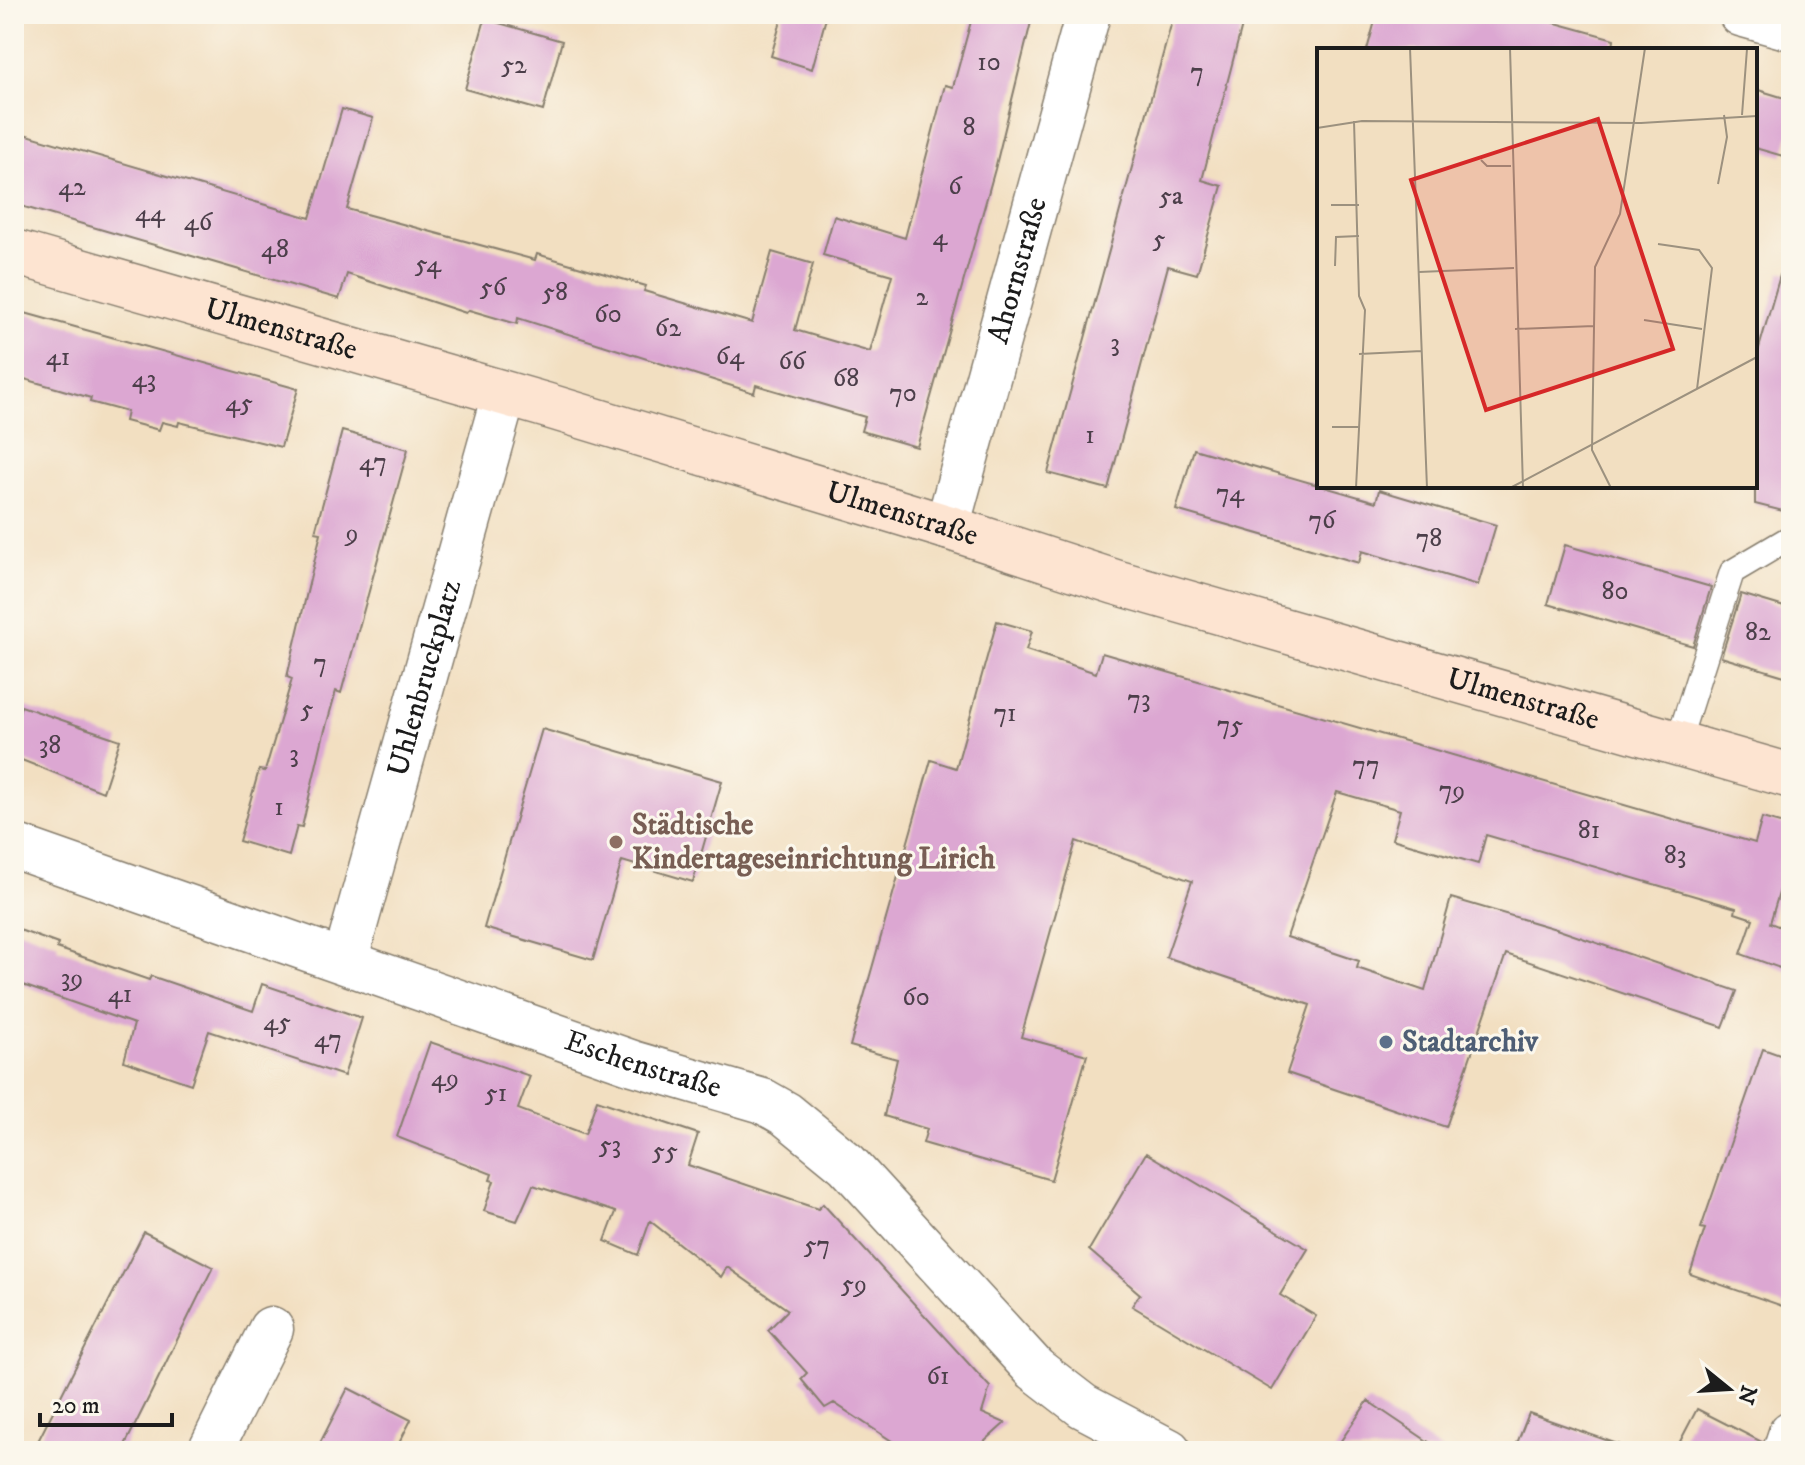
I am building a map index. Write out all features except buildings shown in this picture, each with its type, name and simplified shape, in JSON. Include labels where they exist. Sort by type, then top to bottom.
[{"type":"street","name":"Ahornstraße","points":[[947,527],[1088,14]]},
{"type":"street","points":[[1741,14],[1791,28]]},
{"type":"street","name":"Ulmenstraße","points":[[14,252],[947,527],[1115,582],[1791,776]]},
{"type":"street","name":"Uhlenbruckplatz","points":[[345,961],[504,395]]},
{"type":"street","name":"Eschenstraße","points":[[14,846],[633,1063],[763,1101],[786,1114],[847,1164],[1035,1369],[1083,1406],[1169,1451]]},
{"type":"street","points":[[210,1451],[271,1329]]},
{"type":"street","points":[[1785,1451],[1791,1433]]},
{"type":"lane","points":[[1678,742],[1732,572],[1788,539]]},
{"type":"place","name":"Städtische Kindertageseinrichtung Lirich","points":[[616,842]]},
{"type":"place","name":"Stadtarchiv","points":[[1386,1042]]}]
